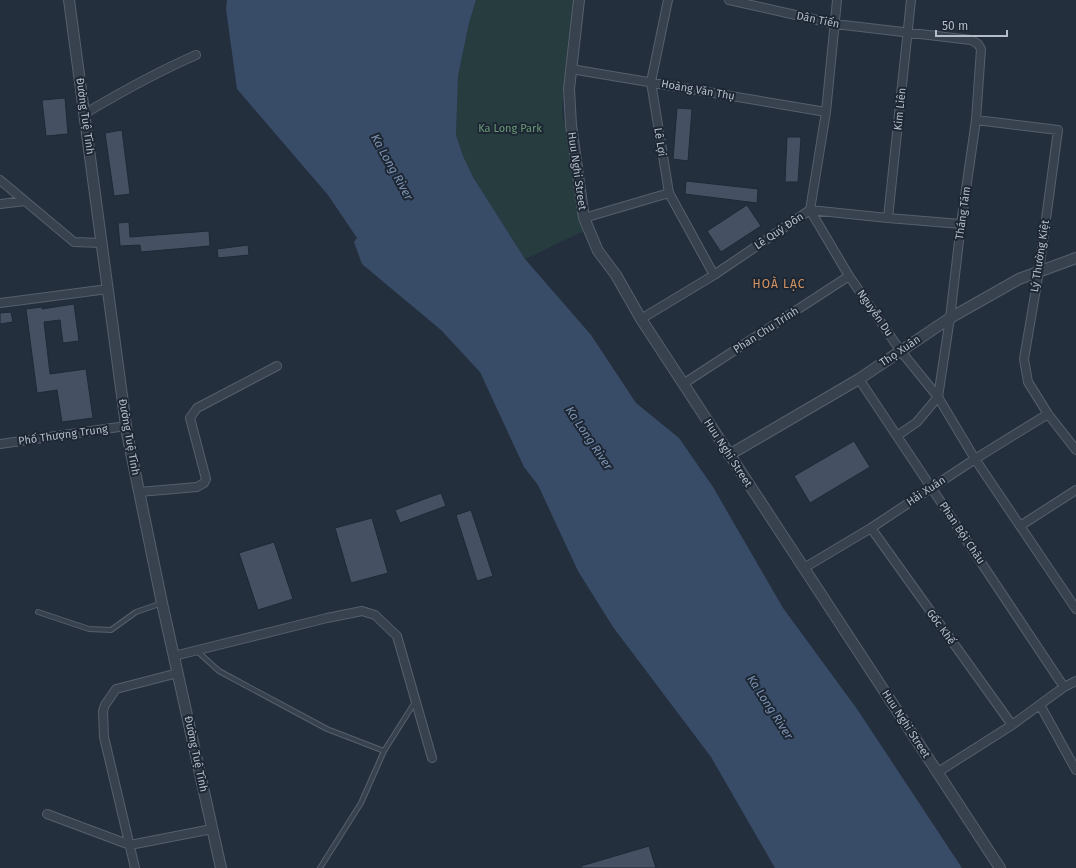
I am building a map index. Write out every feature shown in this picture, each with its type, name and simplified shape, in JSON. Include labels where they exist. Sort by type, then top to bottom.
[{"type":"street","name":"Đường Tuệ Tĩnh","points":[[69,0],[126,426],[162,604],[220,868]]},
{"type":"street","name":"Huu Nghi Street","points":[[579,0],[569,89],[571,125],[584,218],[598,251],[616,275],[641,319],[683,384],[1000,868]]},
{"type":"street","name":"Lê Lợi","points":[[668,0],[651,82],[669,193],[714,275]]},
{"type":"street","name":"Dân Tiến","points":[[729,0],[761,4],[835,24],[908,33]]},
{"type":"street","points":[[810,210],[826,112],[837,0]]},
{"type":"street","name":"Kim Liên","points":[[888,218],[911,0]]},
{"type":"street","name":"Tháng Tám","points":[[908,33],[971,40],[978,44],[981,48],[976,120],[938,397]]},
{"type":"street","points":[[84,114],[123,90],[169,66],[196,55]]},
{"type":"street","name":"Hoàng Văn Thụ","points":[[571,69],[826,112]]},
{"type":"street","name":"Lý Thường Kiệt","points":[[976,120],[1058,130],[1039,271],[1026,346],[1025,369],[1028,382],[1048,414],[1076,450]]},
{"type":"street","points":[[0,180],[74,242],[102,243]]},
{"type":"street","points":[[584,218],[669,193]]},
{"type":"street","points":[[0,204],[24,201]]},
{"type":"street","name":"Lê Quý Đôn","points":[[641,319],[714,275],[810,210],[961,224]]},
{"type":"street","name":"Nguyễn Du","points":[[810,210],[849,276],[900,350],[938,397],[975,459],[1076,609]]},
{"type":"street","name":"Thọ Xuân","points":[[729,455],[859,379],[900,350],[950,318],[1019,279],[1076,258]]},
{"type":"street","name":"Phan Chu Trinh","points":[[683,384],[849,276]]},
{"type":"street","points":[[0,303],[108,289]]},
{"type":"street","points":[[139,492],[197,487],[204,483],[206,478],[190,418],[197,408],[277,366]]},
{"type":"street","name":"Phan Bội Châu","points":[[859,379],[1064,687]]},
{"type":"street","points":[[897,436],[917,422],[938,397]]},
{"type":"street","name":"Hải Xuân","points":[[804,568],[871,528],[931,487],[1048,414]]},
{"type":"street","name":"Phố Thượng Trung","points":[[0,444],[126,426]]},
{"type":"street","points":[[1020,526],[1076,490]]},
{"type":"street","name":"Gốc Khế","points":[[871,528],[1012,725]]},
{"type":"street","points":[[174,656],[327,618],[362,611],[376,616],[397,636],[432,758]]},
{"type":"street","points":[[135,868],[104,737],[103,711],[105,705],[116,689],[178,673]]},
{"type":"street","points":[[938,772],[1012,725],[1064,687],[1076,681]]},
{"type":"street","points":[[1040,705],[1076,770]]},
{"type":"street","points":[[47,814],[130,845],[212,829]]},
{"type":"lane","points":[[38,612],[89,629],[111,630],[136,612],[162,604]]},
{"type":"lane","points":[[197,650],[219,671],[327,729],[384,752]]},
{"type":"lane","points":[[320,868],[360,803],[384,752],[416,701]]},
{"type":"green space","name":"Ka Long Park","points":[[476,0],[577,0],[564,81],[562,112],[574,172],[588,229],[525,259],[473,177],[463,156],[456,135],[458,76],[469,23]]},
{"type":"water","name":"Ka Long River","points":[[227,0],[476,0],[469,23],[458,76],[456,135],[463,156],[473,177],[525,259],[591,335],[636,403],[679,438],[713,487],[783,608],[857,709],[962,868],[775,868],[711,757],[613,627],[578,571],[538,485],[524,467],[480,372],[441,330],[362,264],[354,242],[357,238],[328,195],[237,89],[226,9]]},
{"type":"building","points":[[65,98],[68,134],[46,136],[42,100]]},
{"type":"building","points":[[677,108],[692,109],[688,161],[673,159]]},
{"type":"building","points":[[122,130],[130,194],[114,196],[105,133]]},
{"type":"building","points":[[787,137],[801,137],[798,182],[785,182]]},
{"type":"building","points":[[686,181],[758,189],[757,203],[685,194]]},
{"type":"building","points":[[747,205],[761,226],[721,252],[707,231]]},
{"type":"building","points":[[129,222],[130,237],[209,231],[210,246],[141,252],[140,245],[120,246],[118,223]]},
{"type":"building","points":[[248,245],[249,255],[218,258],[217,249]]},
{"type":"building","points":[[74,304],[79,341],[63,343],[60,320],[44,322],[50,374],[86,369],[93,418],[62,422],[57,390],[37,393],[26,309],[42,307],[42,309]]},
{"type":"building","points":[[11,312],[13,322],[0,324],[0,313]]},
{"type":"building","points":[[854,441],[870,467],[810,503],[794,476]]},
{"type":"building","points":[[441,493],[446,506],[400,523],[395,510]]},
{"type":"building","points":[[471,510],[493,576],[477,581],[456,515]]},
{"type":"building","points":[[372,518],[388,573],[351,583],[335,528]]},
{"type":"building","points":[[274,542],[293,599],[258,610],[239,553]]},
{"type":"building","points":[[649,846],[656,868],[582,868],[581,866]]},
{"type":"district","name":"HOÀ LẠC","points":[[779,284]]}]
